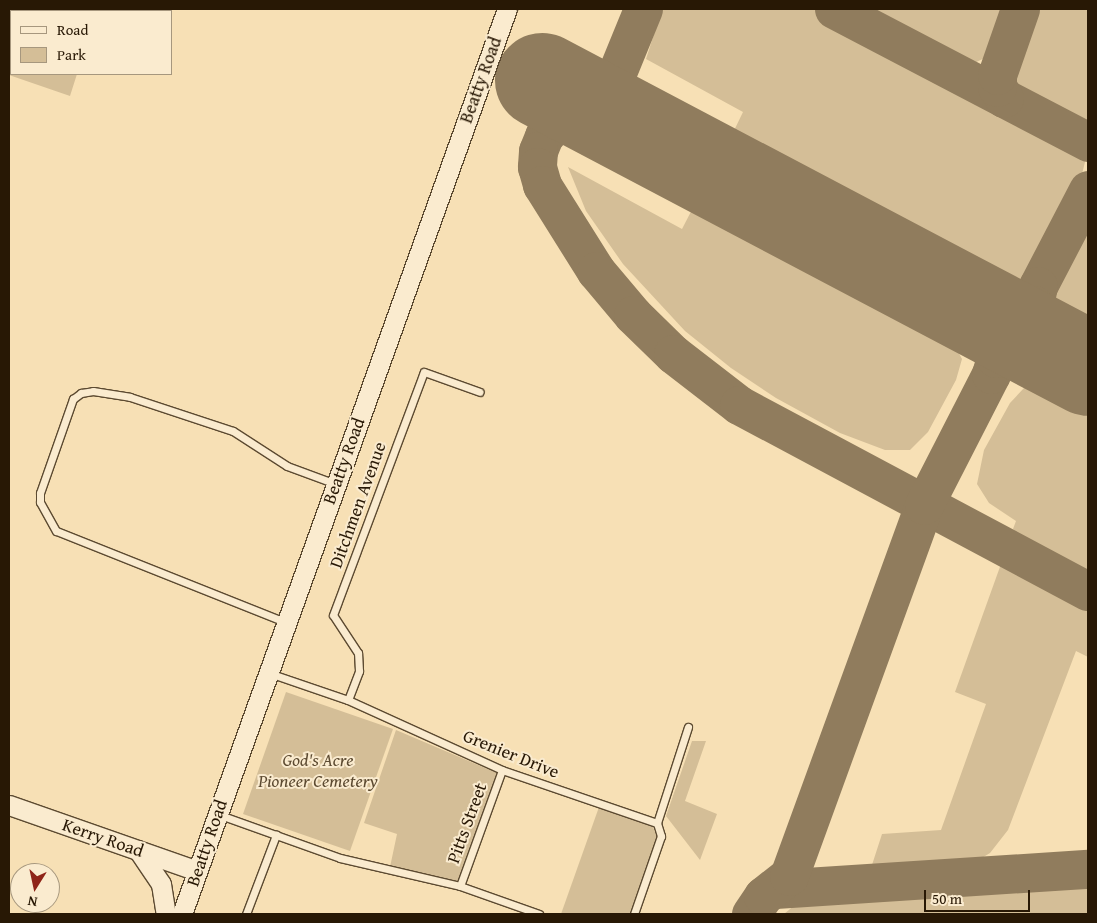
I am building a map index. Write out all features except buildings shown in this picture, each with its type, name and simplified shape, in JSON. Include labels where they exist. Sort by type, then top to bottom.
[{"type":"main road","name":"Beatty Road","points":[[182,914],[267,672],[507,9]]},
{"type":"main road","name":"Kerry Road","points":[[9,805],[197,871]]},
{"type":"main road","points":[[138,850],[161,884],[166,914]]},
{"type":"lane","name":"Ditchmen Avenue","points":[[348,700],[359,671],[358,653],[333,615],[424,372],[480,392]]},
{"type":"lane","points":[[285,622],[56,531],[40,502],[40,493],[73,399],[81,393],[93,391],[130,396],[233,431],[287,466],[336,484]]},
{"type":"lane","name":"Grenier Drive","points":[[267,672],[348,700],[502,770],[657,823]]},
{"type":"lane","points":[[634,914],[661,836],[657,823],[688,727]]},
{"type":"lane","name":"Pitts Street","points":[[460,886],[502,770]]},
{"type":"lane","points":[[217,814],[340,858],[460,886],[539,914]]},
{"type":"lane","points":[[246,914],[276,835]]},
{"type":"green space","points":[[9,9],[100,9],[10,10],[10,75],[77,75],[70,96],[9,75]]},
{"type":"green space","points":[[662,9],[813,9],[1083,151],[1086,158],[1082,174],[1024,282],[1012,290],[729,141],[743,112],[646,59]]},
{"type":"green space","points":[[859,9],[1008,9],[989,56],[970,65]]},
{"type":"green space","points":[[1031,9],[1088,9],[1088,131],[1015,93],[1010,87],[1013,60]]},
{"type":"green space","points":[[568,167],[682,229],[697,200],[948,333],[962,359],[956,380],[928,432],[910,450],[885,450],[840,433],[776,398],[731,368],[685,331],[623,264],[586,211]]},
{"type":"green space","points":[[1088,218],[1088,330],[1050,310],[1048,305],[1053,286]]},
{"type":"green space","points":[[1042,383],[1088,407],[1088,576],[1025,543],[1013,529],[1016,521],[989,503],[977,484],[984,450],[1010,403],[1024,388],[1039,387]]},
{"type":"green space","points":[[1001,564],[1008,564],[1088,606],[1088,657],[1076,651],[1008,830],[990,853],[975,862],[871,868],[882,834],[941,830],[986,704],[955,692]]},
{"type":"green space","name":"God's Acre Pioneer Cemetery","points":[[286,692],[393,729],[350,851],[243,814]]},
{"type":"green space","points":[[396,730],[497,773],[458,882],[390,867],[397,834],[364,823]]},
{"type":"green space","points":[[692,741],[706,741],[685,801],[717,814],[700,860],[666,816]]},
{"type":"green space","points":[[599,807],[653,827],[657,837],[631,914],[561,914]]},
{"type":"green space","points":[[1088,884],[1088,914],[784,914],[801,900]]},
{"type":"taxiway","points":[[643,9],[607,97],[589,110],[554,125],[544,136],[538,151],[537,167],[542,185],[596,271],[633,315],[673,354],[739,405],[1088,591]]},
{"type":"taxiway","points":[[834,9],[1088,142]]},
{"type":"taxiway","points":[[1004,98],[997,87],[997,75],[1020,9]]},
{"type":"taxiway","points":[[640,130],[599,108],[593,89],[582,79],[565,80],[553,92],[555,111],[575,122],[613,121],[729,179]]},
{"type":"taxiway","points":[[1088,190],[1038,286],[1034,305],[1037,323],[1046,339],[1088,366]]},
{"type":"taxiway","points":[[751,914],[763,896],[789,876],[924,505],[991,374],[996,358],[991,330],[976,312],[857,246]]},
{"type":"taxiway","points":[[775,889],[1088,869]]},
{"type":"runway","points":[[542,80],[1088,368]]}]
